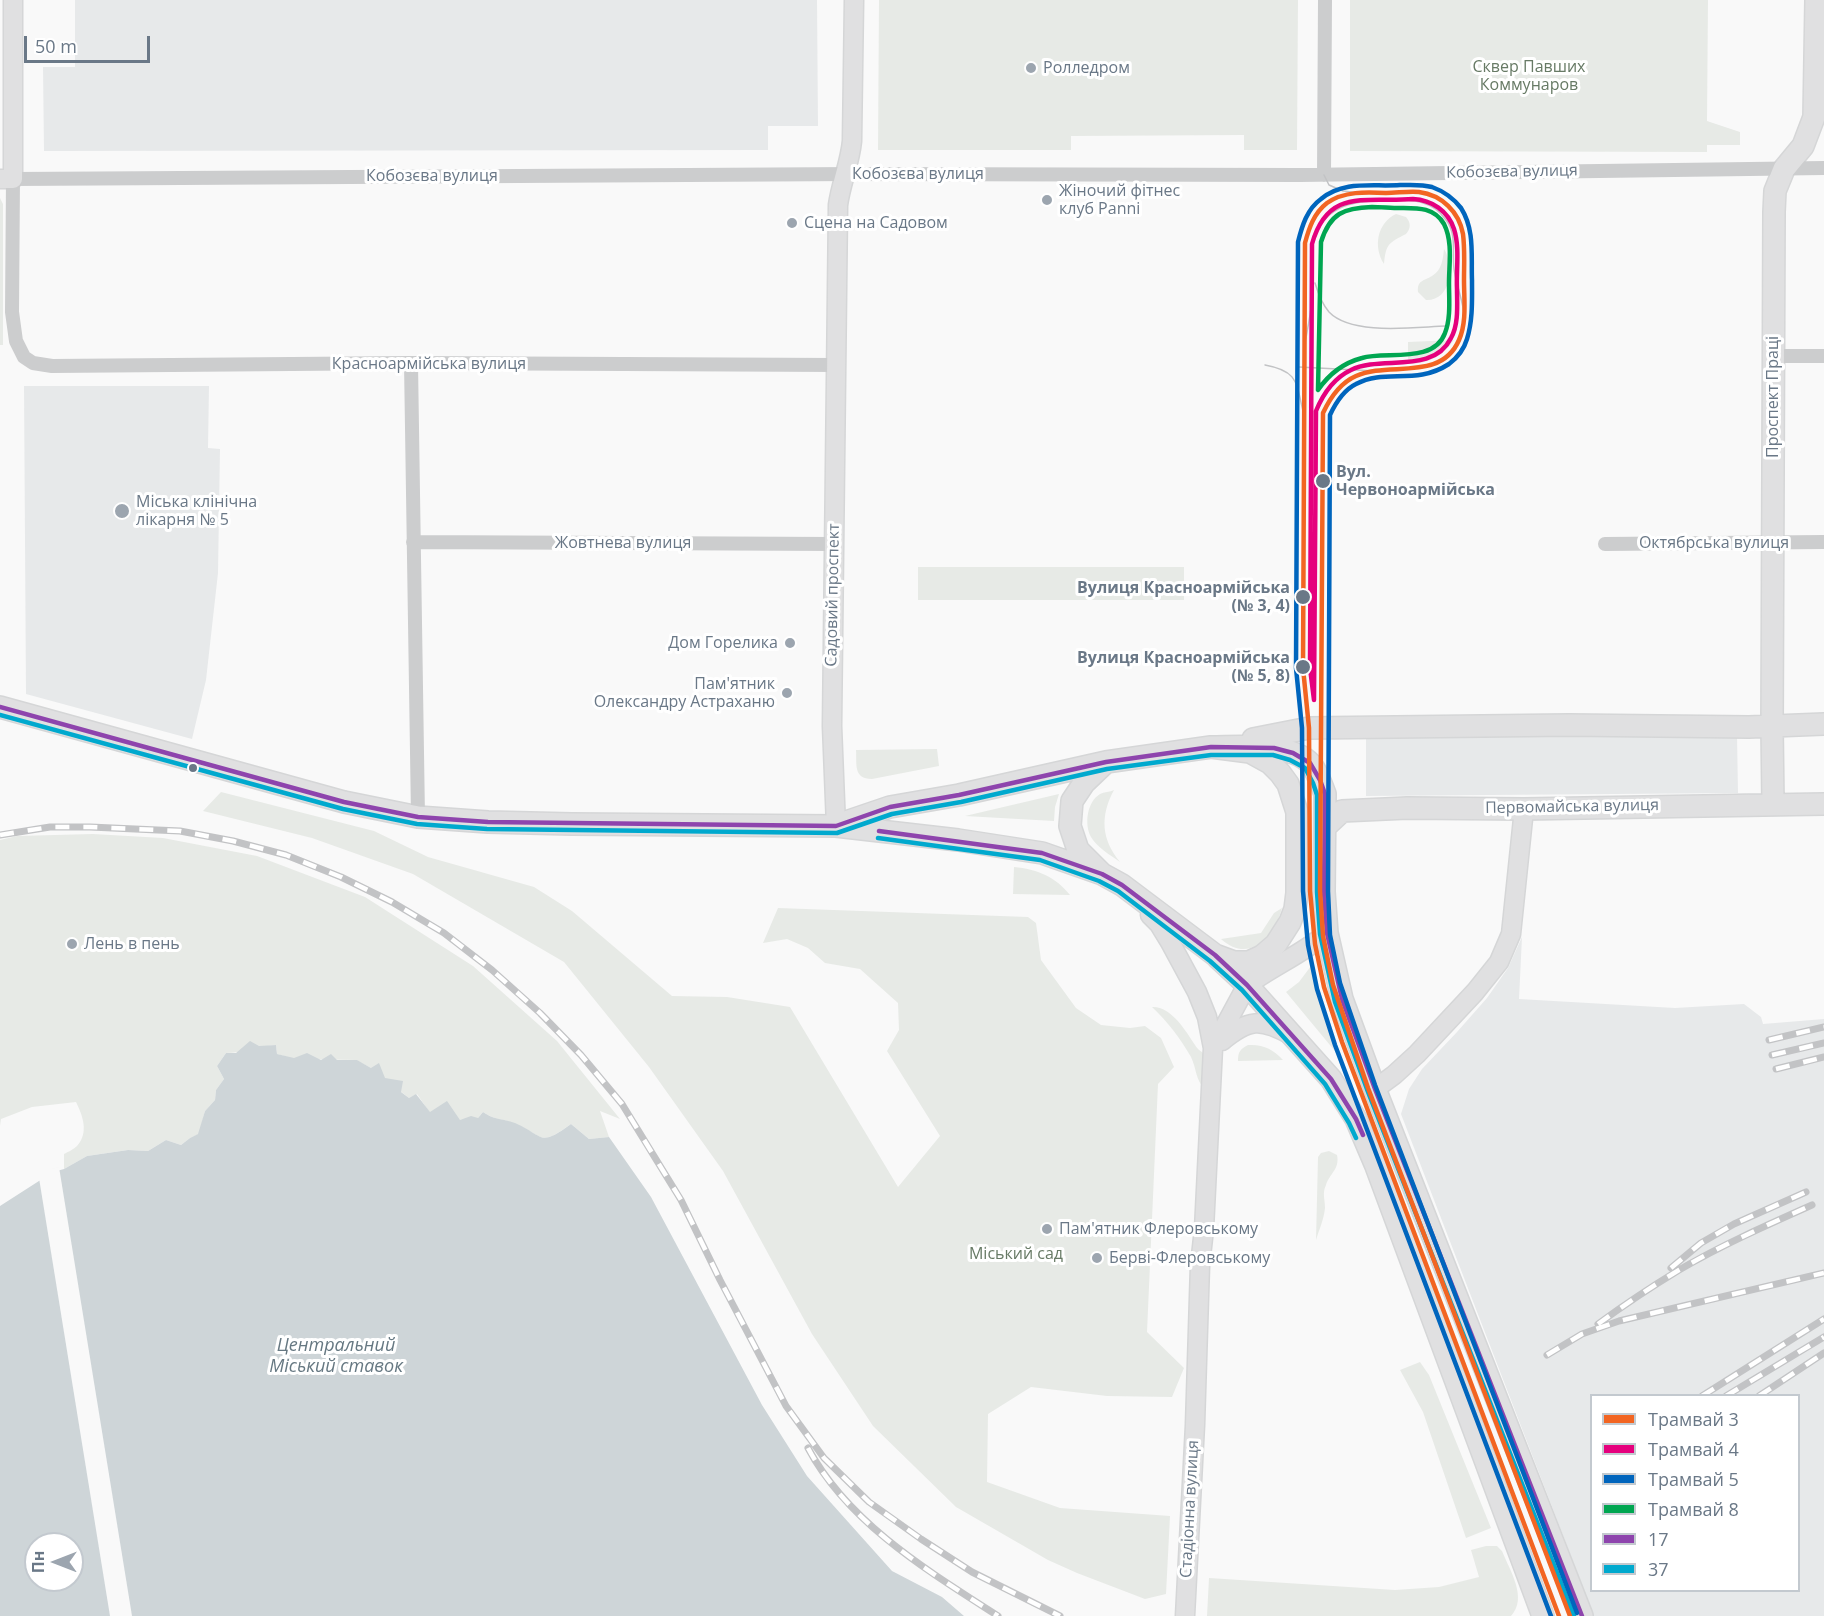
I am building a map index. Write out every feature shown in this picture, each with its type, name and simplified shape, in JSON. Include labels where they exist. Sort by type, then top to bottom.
[{"type":"main road","name":"Проспект Праці","points":[[1773,804],[1775,191],[1784,169],[1803,146],[1814,117],[1816,0]]},
{"type":"main road","points":[[0,707],[344,802],[418,817],[488,822],[572,824],[836,826],[967,841],[1042,853],[1102,874],[1122,885],[1215,956],[1247,985],[1331,1079],[1356,1119],[1376,1166],[1543,1616]]},
{"type":"main road","points":[[836,826],[890,807],[959,795],[1106,762],[1211,747],[1309,728],[1569,725],[1772,727],[1824,724]]},
{"type":"main road","points":[[1211,747],[1274,748],[1293,753],[1310,763],[1320,780],[1325,794],[1324,892],[1327,933],[1342,999],[1375,1089],[1582,1616]]},
{"type":"main road","points":[[1211,747],[1250,752],[1270,764],[1288,784],[1297,812],[1297,894],[1290,922],[1276,944],[1262,956],[1249,962],[1234,962],[1215,956]]},
{"type":"main road","points":[[1102,874],[1078,850],[1070,826],[1072,801],[1084,783],[1106,762]]},
{"type":"main road","name":"Первомайська вулиця","points":[[1326,826],[1342,811],[1407,808],[1524,809],[1824,804]]},
{"type":"street","points":[[6,179],[13,0]]},
{"type":"street","name":"Садовий проспект","points":[[836,826],[832,730],[838,205],[852,141],[854,0]]},
{"type":"street","points":[[1324,175],[1325,0]]},
{"type":"street","name":"Кобозєва вулиця","points":[[6,179],[844,174],[1324,175],[1824,168]]},
{"type":"street","name":"Красноармійська вулиця","points":[[6,179],[12,312],[16,341],[24,357],[33,363],[52,366],[411,363],[836,365]]},
{"type":"street","points":[[1774,356],[1824,356]]},
{"type":"street","points":[[411,363],[418,817]]},
{"type":"street","name":"Жовтнева вулиця","points":[[412,542],[834,544]]},
{"type":"street","name":"Октябрська вулиця","points":[[1605,544],[1824,542]]},
{"type":"street","points":[[1375,1089],[1417,1054],[1499,963],[1511,934],[1524,809]]},
{"type":"street","points":[[1122,885],[1159,924],[1197,992],[1207,1017],[1213,1048]]},
{"type":"street","points":[[1247,985],[1315,944],[1327,933]]},
{"type":"street","points":[[1213,1048],[1247,985],[1276,944]]},
{"type":"street","points":[[1213,1048],[1242,1025],[1258,1023],[1275,1027],[1296,1038]]},
{"type":"street","name":"Стадіонна вулиця","points":[[1185,1616],[1195,1425],[1200,1264],[1204,1229],[1213,1048]]},
{"type":"shaded area","points":[[75,0],[817,0],[818,126],[768,126],[768,150],[44,151],[43,67],[75,67]]},
{"type":"shaded area","name":"Міська клінічна лікарня № 5","points":[[24,386],[209,386],[208,448],[220,449],[218,573],[206,680],[192,739],[26,694]]},
{"type":"shaded area","points":[[1737,735],[1738,793],[1366,796],[1366,738]]},
{"type":"shaded area","points":[[1522,937],[1519,999],[1675,1008],[1744,1004],[1761,1017],[1763,1024],[1824,1019],[1824,1616],[1594,1616],[1401,1114],[1409,1089],[1422,1069],[1487,998],[1508,968]]},
{"type":"green space","points":[[879,0],[1298,0],[1297,150],[1244,150],[1244,135],[1071,136],[1071,150],[878,150]]},
{"type":"green space","name":"Сквер Павших Коммунаров","points":[[1350,0],[1708,0],[1707,121],[1740,132],[1740,145],[1707,145],[1707,152],[1350,151]]},
{"type":"green space","points":[[0,198],[3,204],[3,345],[0,345]]},
{"type":"green space","points":[[1396,214],[1406,217],[1410,228],[1406,234],[1389,244],[1384,264],[1379,250],[1379,236],[1385,223]]},
{"type":"green space","points":[[1444,249],[1450,273],[1446,289],[1434,299],[1426,300],[1418,292],[1419,285],[1438,271]]},
{"type":"green space","points":[[1454,340],[1434,358],[1408,364],[1408,342]]},
{"type":"green space","points":[[918,567],[1184,567],[1184,600],[918,600]]},
{"type":"green space","points":[[937,749],[939,766],[872,779],[862,776],[857,770],[856,750]]},
{"type":"green space","points":[[1114,790],[1106,809],[1105,827],[1109,845],[1120,862],[1104,851],[1091,837],[1087,820],[1092,802],[1100,794]]},
{"type":"green space","name":"Міський сад","points":[[221,792],[374,831],[428,857],[534,887],[572,911],[672,996],[727,997],[790,1007],[898,1187],[940,1136],[887,1051],[899,1030],[898,1003],[860,969],[825,963],[808,948],[787,939],[763,943],[778,908],[1028,917],[1036,923],[1041,960],[1076,1008],[1101,1025],[1130,1028],[1145,1026],[1161,1038],[1174,1067],[1158,1084],[1147,1332],[1184,1368],[1172,1397],[1107,1396],[1031,1387],[988,1414],[987,1482],[1060,1508],[1170,1516],[1166,1594],[1145,1599],[1048,1560],[956,1507],[873,1426],[812,1334],[723,1171],[649,1067],[564,962],[413,874],[312,838],[203,811]]},
{"type":"green space","points":[[1059,794],[1054,821],[965,816]]},
{"type":"green space","points":[[93,834],[163,838],[257,856],[365,897],[473,966],[557,1041],[620,1119],[600,1111],[609,1137],[589,1139],[571,1124],[553,1136],[542,1138],[515,1124],[483,1112],[478,1118],[460,1120],[430,1113],[417,1094],[409,1098],[371,1068],[356,1060],[294,1059],[277,1054],[276,1045],[226,1053],[217,1066],[224,1079],[216,1090],[215,1100],[205,1111],[199,1134],[181,1145],[166,1140],[148,1151],[128,1150],[87,1156],[64,1169],[64,1154],[77,1146],[83,1136],[83,1119],[76,1102],[32,1107],[1,1119],[0,1126],[0,840],[17,836]]},
{"type":"green space","points":[[1014,867],[1045,875],[1059,883],[1070,895],[1013,894]]},
{"type":"green space","points":[[1282,908],[1273,929],[1259,944],[1241,949],[1221,939],[1261,933],[1274,913]]},
{"type":"green space","points":[[1311,966],[1339,1056],[1286,992],[1299,982]]},
{"type":"green space","points":[[1152,1007],[1172,1015],[1197,1048],[1206,1055],[1204,1088],[1199,1082],[1191,1057],[1183,1043]]},
{"type":"green space","points":[[1248,1045],[1267,1048],[1283,1060],[1238,1061],[1240,1051]]},
{"type":"green space","points":[[1329,1151],[1337,1155],[1338,1160],[1325,1188],[1323,1220],[1316,1240],[1318,1157],[1321,1153]]},
{"type":"green space","points":[[1420,1362],[1429,1375],[1491,1528],[1466,1538],[1423,1412],[1400,1370]]},
{"type":"green space","points":[[1497,1546],[1502,1551],[1516,1584],[1518,1601],[1511,1616],[1207,1616],[1209,1578],[1395,1590],[1439,1587],[1479,1577],[1471,1550]]},
{"type":"water","name":"Центральний Міський ставок","points":[[250,1041],[259,1046],[276,1045],[277,1054],[294,1058],[307,1053],[321,1060],[331,1054],[337,1060],[357,1060],[371,1068],[379,1063],[385,1078],[403,1081],[401,1092],[409,1098],[416,1094],[430,1112],[447,1101],[460,1120],[471,1116],[478,1118],[483,1112],[515,1123],[547,1138],[571,1124],[589,1139],[609,1137],[651,1197],[762,1405],[807,1476],[892,1571],[942,1597],[964,1616],[0,1616],[0,1206],[53,1172],[64,1169],[87,1156],[128,1150],[148,1151],[166,1140],[181,1145],[198,1134],[205,1111],[215,1100],[216,1090],[224,1079],[217,1066],[226,1053],[236,1053]]},
{"type":"pier","points":[[59,1167],[132,1616],[110,1616],[39,1178]]},
{"type":"tram line","points":[[1324,175],[1329,185],[1343,191],[1360,193]]},
{"type":"tram line","name":"5","points":[[1551,1616],[1335,1045],[1317,989],[1308,945],[1303,891],[1302,728],[1296,668],[1298,242],[1306,218],[1316,203],[1330,193],[1349,187],[1424,185],[1440,191],[1455,201],[1465,216],[1470,234],[1472,302],[1466,343],[1449,364],[1424,374],[1367,379],[1348,390],[1330,415],[1328,891],[1330,935],[1340,983],[1375,1085],[1577,1613]]},
{"type":"tram line","name":"3","points":[[1559,1616],[1342,1042],[1324,987],[1315,944],[1310,891],[1309,728],[1303,668],[1305,243],[1313,221],[1322,207],[1341,196],[1355,193],[1419,192],[1435,197],[1448,206],[1458,219],[1463,234],[1464,311],[1459,340],[1451,353],[1440,361],[1427,366],[1383,370],[1356,376],[1336,392],[1323,413],[1320,891],[1323,936],[1333,985],[1368,1088],[1570,1616]]},
{"type":"tram line","name":"4","points":[[1413,199],[1433,204],[1448,217],[1454,229],[1457,251],[1455,327],[1443,349],[1432,356],[1406,362],[1363,366],[1345,373],[1330,387],[1316,411],[1314,700],[1310,668],[1312,244],[1319,226],[1328,213],[1339,206],[1365,200],[1413,199]]},
{"type":"tram line","points":[[1304,348],[1310,317],[1312,255],[1315,238],[1324,221],[1339,208],[1348,205],[1368,201],[1413,201],[1428,204],[1440,213],[1452,231],[1454,269],[1464,313]]},
{"type":"tram line","name":"8","points":[[1372,207],[1413,208],[1430,211],[1444,224],[1449,238],[1450,253],[1447,327],[1439,343],[1431,349],[1420,353],[1372,356],[1355,360],[1337,370],[1318,390],[1321,242],[1329,224],[1339,214],[1353,209],[1372,207]]},
{"type":"tram line","points":[[1315,283],[1324,306],[1339,320],[1368,327],[1384,328],[1446,326]]},
{"type":"tram line","points":[[1265,365],[1284,371],[1294,379],[1303,411]]},
{"type":"tram line","points":[[1299,367],[1376,371]]},
{"type":"railway","points":[[0,835],[50,827],[90,827],[180,831],[233,841],[286,855],[341,877],[392,902],[444,933],[492,970],[540,1013],[581,1055],[622,1104],[681,1200],[786,1406],[824,1458],[869,1502],[921,1539],[972,1572],[1060,1616]]},
{"type":"railway","points":[[1769,1040],[1824,1027]]},
{"type":"railway","points":[[1772,1055],[1824,1043]]},
{"type":"railway","points":[[1776,1069],[1824,1057]]},
{"type":"railway","points":[[1671,1268],[1701,1243],[1734,1224],[1806,1192]]},
{"type":"railway","points":[[1598,1324],[1695,1261],[1812,1205]]},
{"type":"railway","points":[[1547,1355],[1582,1334],[1619,1321],[1824,1273]]},
{"type":"railway","points":[[1705,1394],[1824,1319]]},
{"type":"railway","points":[[1729,1394],[1824,1337]]},
{"type":"railway","points":[[1762,1394],[1824,1353]]},
{"type":"railway","points":[[808,1448],[825,1475],[867,1522],[918,1563],[998,1616]]},
{"type":"transit line","name":"17","points":[[0,707],[344,802],[418,817],[488,822],[836,826],[890,807],[959,795],[1106,762],[1211,747],[1274,748],[1293,753],[1310,763],[1325,794],[1324,892],[1327,933],[1342,999],[1375,1089],[1582,1616]]},
{"type":"transit line","name":"37","points":[[0,715],[343,809],[417,824],[487,829],[837,833],[892,814],[961,802],[1107,769],[1211,755],[1273,755],[1305,768],[1317,795],[1317,892],[1320,934],[1335,1002],[1368,1092],[1574,1616]]},
{"type":"transit line","name":"17","points":[[879,831],[1042,853],[1102,874],[1122,885],[1215,955],[1247,985],[1331,1079],[1356,1119],[1363,1135]]},
{"type":"transit line","name":"37","points":[[878,838],[1040,860],[1099,881],[1118,891],[1210,961],[1242,990],[1325,1084],[1356,1138]]},
{"type":"place","name":"Ролледром","points":[[1031,68]]},
{"type":"place","name":"Жіночий фітнес клуб Panni","points":[[1047,200]]},
{"type":"place","name":"Сцена на Садовом","points":[[792,223]]},
{"type":"place","name":"Вул. Червоноармійська","points":[[1323,481]]},
{"type":"place","name":"Міська клінічна лікарня № 5","points":[[122,511]]},
{"type":"place","name":"Вулиця Красноармійська (№ 3, 4)","points":[[1303,597]]},
{"type":"place","name":"Дом Горелика","points":[[790,643]]},
{"type":"place","name":"Вулиця Красноармійська (№ 5, 8)","points":[[1303,667]]},
{"type":"place","name":"Пам'ятник Олександру Астраханю","points":[[787,693]]},
{"type":"place","name":"Лень в пень","points":[[72,944]]},
{"type":"place","name":"Пам'ятник Флеровському","points":[[1047,1229]]},
{"type":"place","name":"Берві-Флеровському","points":[[1097,1258]]}]
